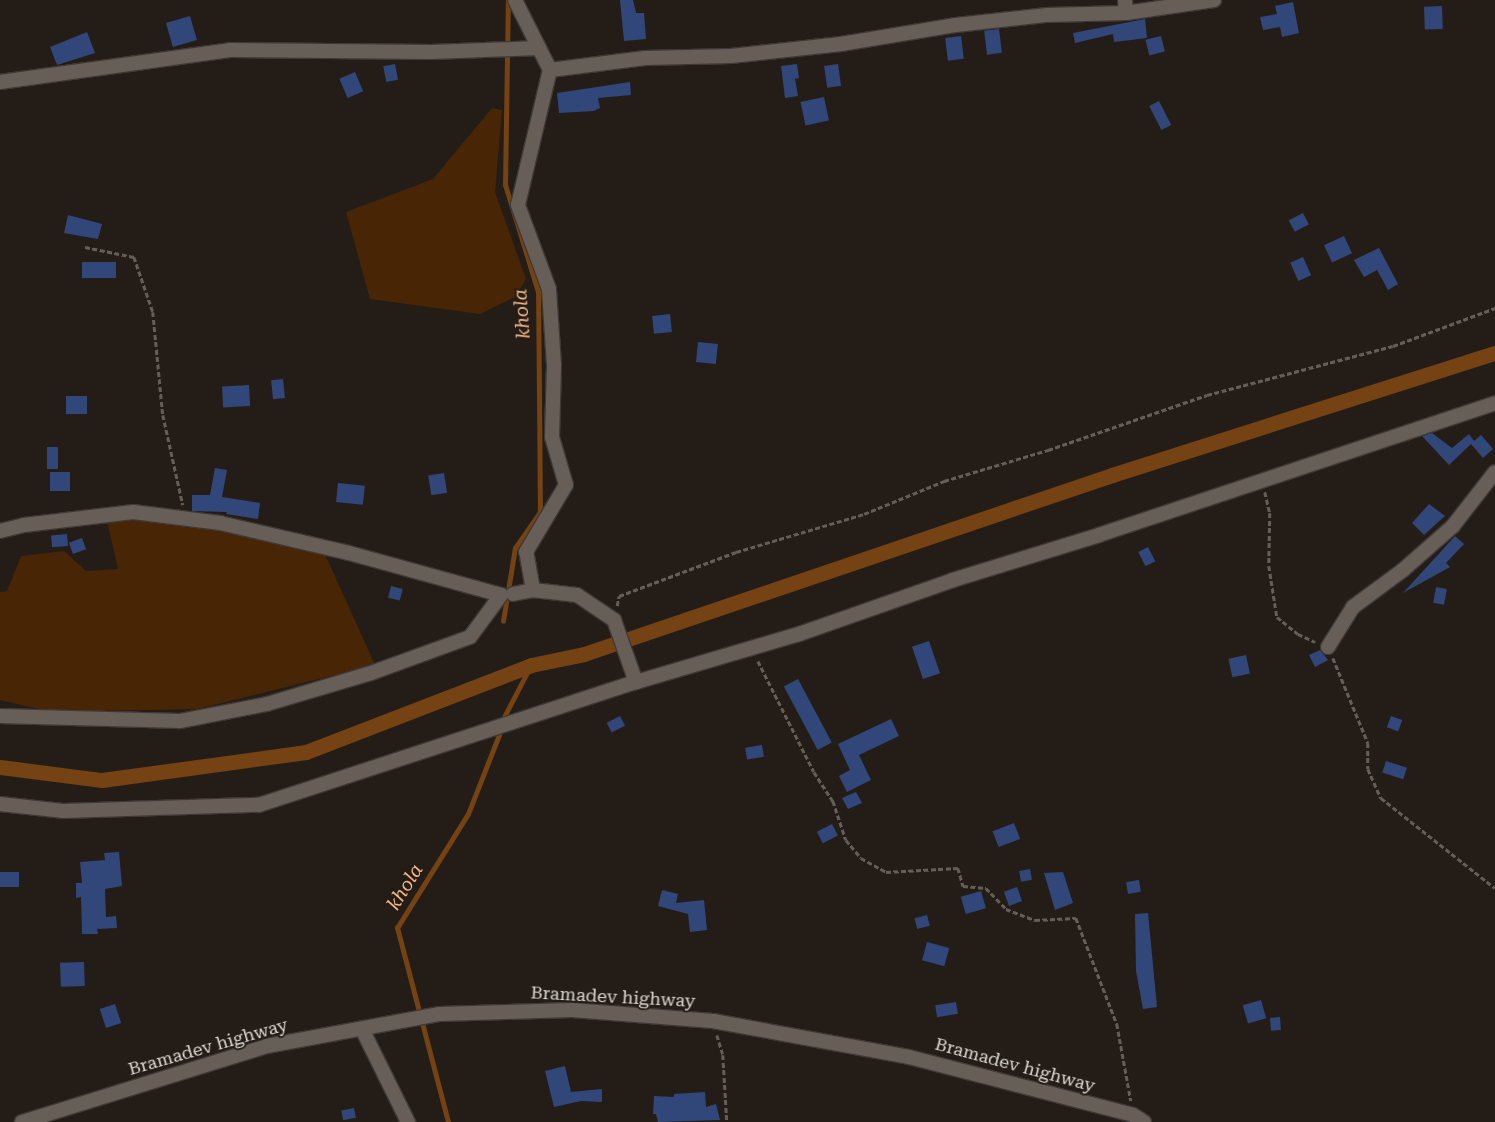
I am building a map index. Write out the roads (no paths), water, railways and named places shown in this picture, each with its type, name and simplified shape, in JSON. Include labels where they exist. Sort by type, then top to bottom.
[{"type":"street","points":[[515,0],[550,70],[518,205],[549,289],[554,365],[552,437],[566,485],[526,552],[533,590]]},
{"type":"street","points":[[550,70],[646,58],[732,56],[1047,15],[1126,6],[1214,0]]},
{"type":"street","points":[[0,82],[230,50],[430,52],[539,48]]},
{"type":"street","points":[[0,804],[63,811],[259,805],[636,682],[751,649],[1495,403]]},
{"type":"street","points":[[1328,647],[1353,607],[1403,570],[1454,526],[1495,472]]},
{"type":"street","points":[[0,532],[24,525],[134,512],[220,523],[340,551],[501,595],[470,637],[371,673],[267,704],[180,721],[0,716]]},
{"type":"street","points":[[513,594],[533,590],[577,595],[614,620],[636,682]]},
{"type":"street","name":"Bramadev highway","points":[[22,1122],[267,1046],[440,1014],[572,1010],[713,1021],[909,1057],[1139,1119]]},
{"type":"street","points":[[362,1028],[408,1122]]},
{"type":"waterway","name":"khola","points":[[503,621],[515,548],[540,512],[538,292],[505,185],[508,0]]},
{"type":"waterway","points":[[0,767],[102,780],[306,752],[531,665],[584,654],[1112,475],[1495,353]]},
{"type":"waterway","name":"khola","points":[[504,717],[531,665]]},
{"type":"waterway","name":"khola","points":[[448,1122],[397,928],[468,814],[499,735]]}]
